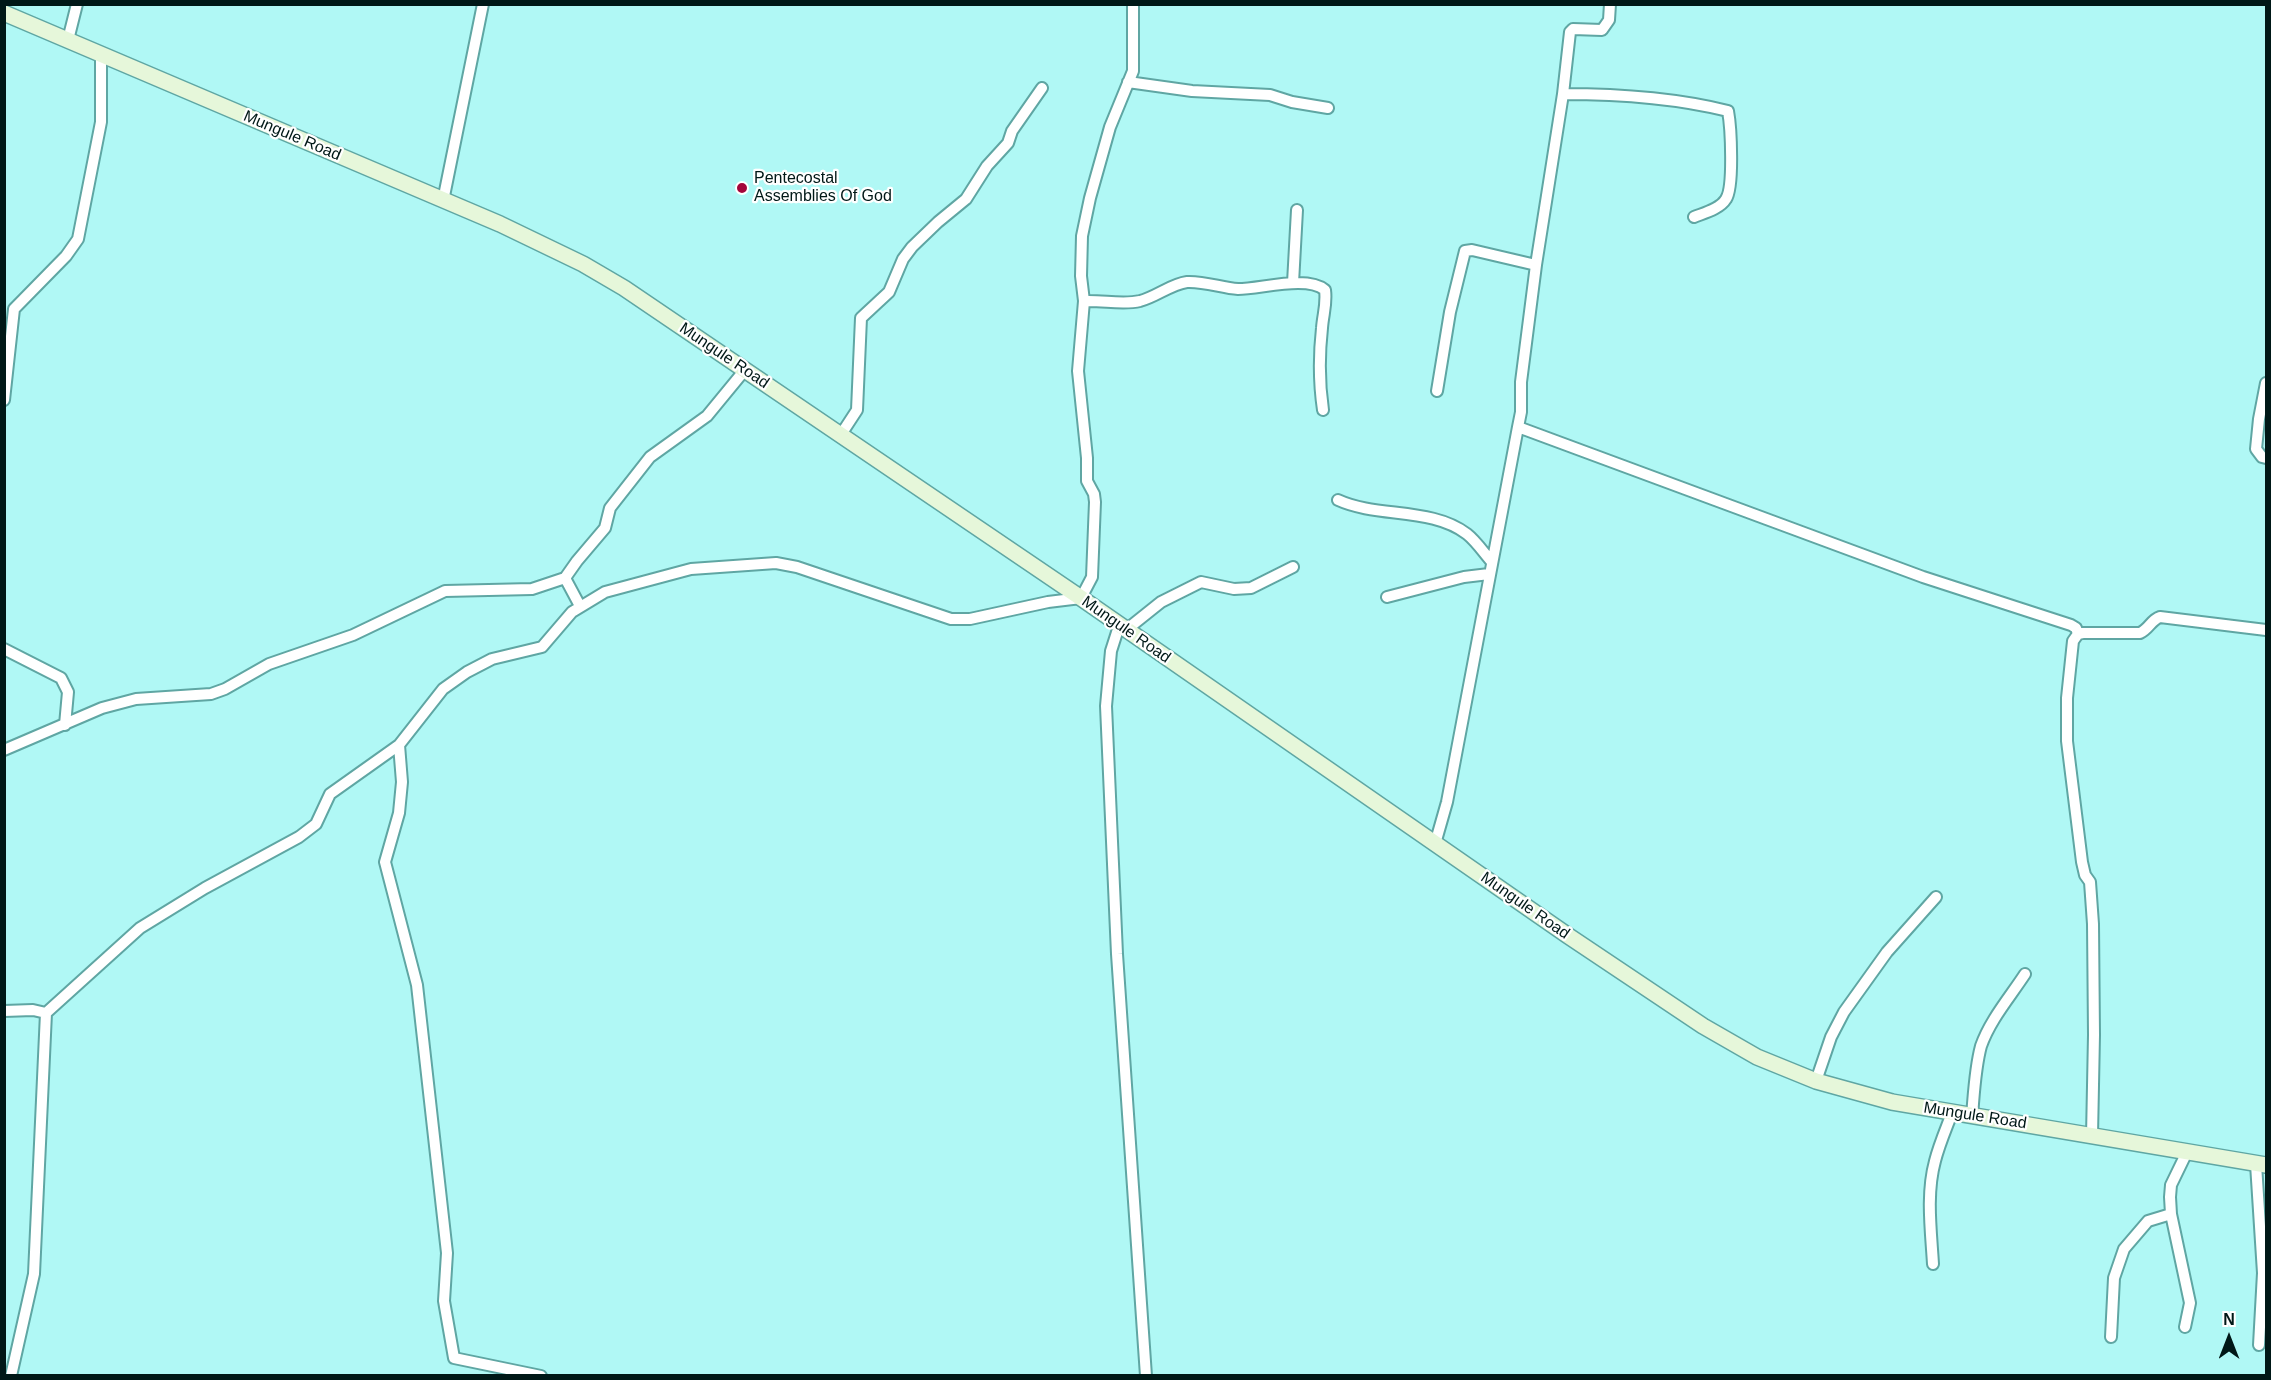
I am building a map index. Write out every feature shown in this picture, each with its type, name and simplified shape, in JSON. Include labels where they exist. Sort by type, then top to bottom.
[{"type":"street","points":[[68,40],[77,4]]},
{"type":"street","points":[[443,201],[483,4]]},
{"type":"street","points":[[11,1376],[34,1274],[46,1013],[140,928],[205,888],[299,837],[316,824],[330,794],[399,745],[443,689],[467,672],[492,659],[542,647],[572,612],[605,592],[691,569],[776,563],[819,573],[951,619],[970,619],[1048,602],[1080,598],[1092,577],[1095,502],[1094,494],[1087,481],[1079,379],[1078,353],[1084,301],[1081,276],[1083,236],[1090,198],[1110,127],[1133,71],[1133,4]]},
{"type":"street","points":[[1435,844],[1448,802],[1518,427],[1521,382],[1536,265],[1563,94],[1570,32],[1573,29],[1602,30],[1609,20],[1610,4]]},
{"type":"street","name":"Mungule Road","points":[[4,13],[540,242],[624,288],[1703,1026],[1757,1057],[1816,1081],[1892,1102],[2261,1165]]},
{"type":"street","points":[[4,400],[9,307],[66,256],[78,238],[100,122],[101,54]]},
{"type":"street","points":[[1128,82],[1192,91],[1270,95],[1292,102],[1328,108]]},
{"type":"street","points":[[840,436],[857,410],[861,318],[889,292],[903,259],[912,247],[966,199],[987,166],[1008,143],[1012,132],[1041,88]]},
{"type":"street","points":[[1563,94],[1664,100],[1728,111],[1731,125],[1730,190],[1725,201],[1694,218]]},
{"type":"street","points":[[1293,283],[1297,210]]},
{"type":"street","points":[[1437,391],[1450,312],[1465,251],[1472,250],[1536,265]]},
{"type":"street","points":[[1084,301],[1124,303],[1140,301],[1157,296],[1185,282],[1239,289],[1293,283],[1318,285],[1324,290],[1327,302],[1322,328],[1320,385],[1323,410]]},
{"type":"street","points":[[4,750],[102,708],[136,699],[211,694],[225,689],[269,664],[353,635],[445,591],[532,589],[565,578],[605,528],[610,508],[650,457],[707,416],[744,370]]},
{"type":"street","points":[[2266,383],[2256,449],[2262,458],[2266,458]]},
{"type":"street","points":[[1518,427],[1923,577],[2071,625],[2076,628],[2078,634]]},
{"type":"street","points":[[1338,500],[1350,506],[1396,512],[1442,522],[1467,534],[1492,562]]},
{"type":"street","points":[[1146,1376],[1132,1204],[1117,954],[1106,706],[1111,651],[1123,628],[1161,602],[1201,582],[1234,589],[1251,588],[1293,567]]},
{"type":"street","points":[[1387,597],[1464,577],[1489,574]]},
{"type":"street","points":[[565,578],[580,606]]},
{"type":"street","points":[[2092,1136],[2094,1035],[2090,882],[2085,875],[2082,862],[2066,725],[2073,641],[2078,634],[2090,632],[2140,633],[2160,617],[2266,630]]},
{"type":"street","points":[[4,649],[61,678],[68,692],[65,725]]},
{"type":"street","points":[[399,745],[402,782],[400,803],[385,868],[417,985],[447,1253],[444,1301],[454,1358],[541,1376]]},
{"type":"street","points":[[1816,1081],[1831,1037],[1844,1012],[1887,952],[1936,897]]},
{"type":"street","points":[[1972,1116],[1976,1074],[1982,1046],[1990,1026],[2025,974]]},
{"type":"street","points":[[4,1011],[33,1010],[46,1013]]},
{"type":"street","points":[[1933,1264],[1929,1206],[1931,1179],[1935,1160],[1952,1113]]},
{"type":"street","points":[[2185,1327],[2190,1303],[2171,1214],[2171,1185],[2187,1152]]},
{"type":"street","points":[[2259,1345],[2263,1274],[2261,1165]]},
{"type":"street","points":[[2111,1337],[2114,1278],[2124,1249],[2148,1221],[2171,1214]]},
{"type":"street","points":[[479,1363],[480,1376]]},
{"type":"place","name":"Pentecostal Assemblies Of God","points":[[742,188]]}]
